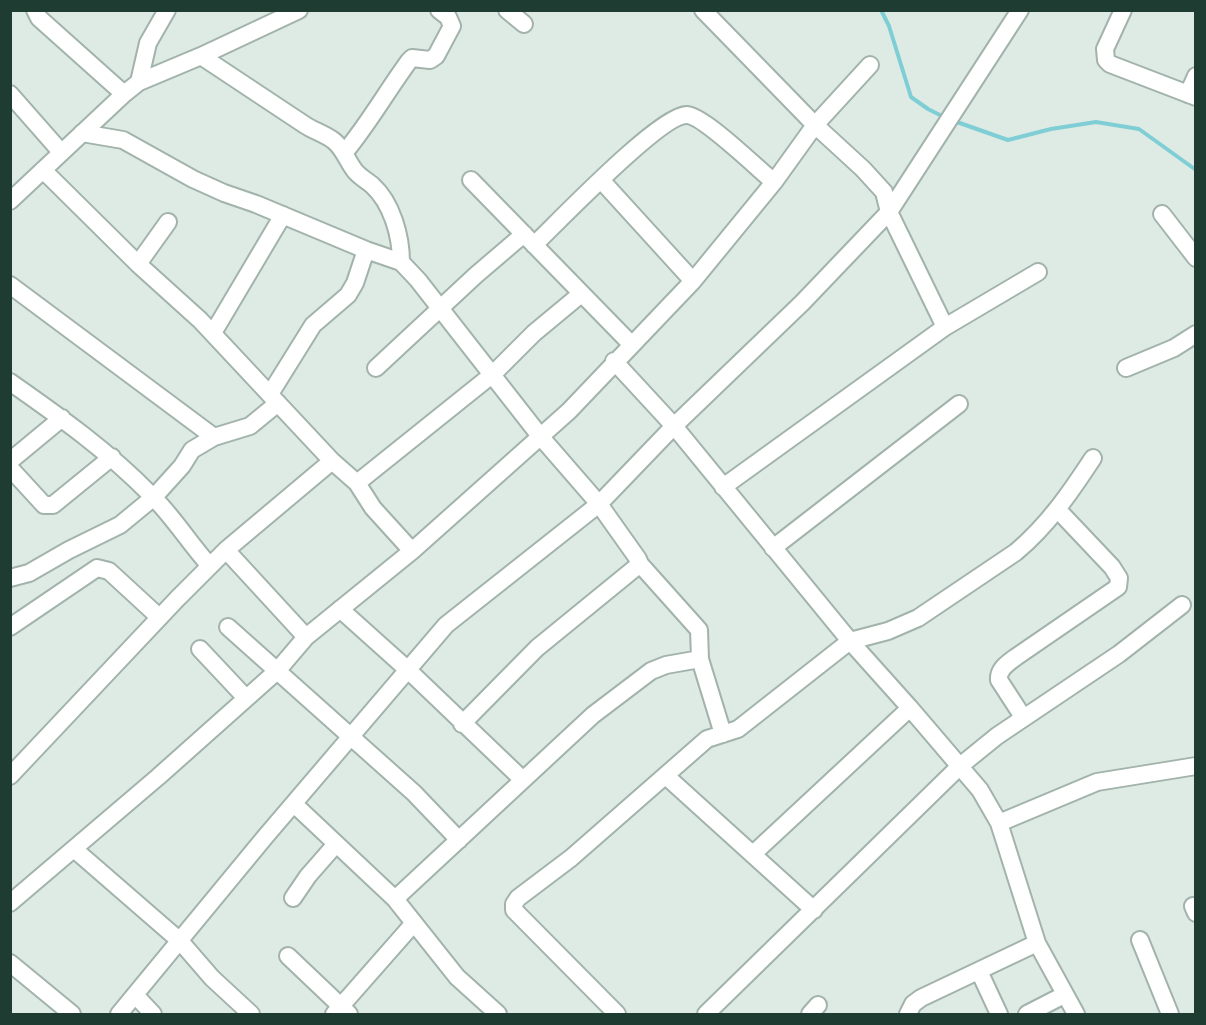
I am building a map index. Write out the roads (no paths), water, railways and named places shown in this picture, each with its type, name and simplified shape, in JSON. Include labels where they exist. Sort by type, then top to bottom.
[{"type":"street","points":[[35,10],[39,18],[124,94]]},
{"type":"street","points":[[139,82],[148,43],[167,10]]},
{"type":"street","points":[[10,201],[139,82],[299,10]]},
{"type":"street","points":[[345,152],[372,118],[382,98],[409,61],[412,58],[430,60],[436,56],[452,26],[448,17],[439,10]]},
{"type":"street","points":[[507,10],[524,24]]},
{"type":"street","points":[[703,10],[815,125],[885,192],[889,212],[945,327]]},
{"type":"street","points":[[119,1014],[446,625],[598,504],[674,426],[802,303],[889,212],[1020,10]]},
{"type":"street","points":[[1123,10],[1105,49],[1106,60],[1110,64],[1192,95],[1196,75]]},
{"type":"street","points":[[201,56],[308,127],[334,141],[345,152],[352,168],[360,177],[374,186],[389,210],[396,226],[401,248],[401,261]]},
{"type":"street","points":[[10,903],[277,671],[306,637],[411,551],[569,411],[614,361],[693,281],[774,182],[815,125],[870,64]]},
{"type":"street","points":[[10,94],[62,152]]},
{"type":"street","points":[[376,368],[440,310],[529,240],[660,128],[678,117],[687,115],[704,123],[774,182]]},
{"type":"street","points":[[82,133],[123,140],[193,179],[224,193],[366,250],[401,261],[540,436],[598,504],[640,564],[699,630],[700,659],[723,734]]},
{"type":"street","points":[[43,170],[138,264],[213,333],[332,461],[357,483],[373,508],[411,551]]},
{"type":"street","points":[[471,180],[632,344]]},
{"type":"street","points":[[601,180],[693,281]]},
{"type":"street","points":[[1162,214],[1196,258]]},
{"type":"street","points":[[213,333],[283,215]]},
{"type":"street","points":[[138,264],[168,222]]},
{"type":"street","points":[[10,578],[34,570],[120,525],[153,497],[182,466],[192,450],[214,437],[250,426],[274,398],[313,325],[348,295],[355,283],[366,250]]},
{"type":"street","points":[[723,487],[945,327],[1038,272]]},
{"type":"street","points":[[10,285],[214,437]]},
{"type":"street","points":[[357,483],[493,374],[534,333],[581,294]]},
{"type":"street","points":[[1126,368],[1174,348],[1196,334]]},
{"type":"street","points":[[614,361],[674,426],[850,641],[980,790],[999,823],[1037,943],[1076,1014]]},
{"type":"street","points":[[10,382],[62,418],[112,457],[153,497],[210,566]]},
{"type":"street","points":[[773,548],[959,404]]},
{"type":"street","points":[[10,461],[62,418]]},
{"type":"street","points":[[10,468],[44,505],[53,505],[112,457]]},
{"type":"street","points":[[617,1014],[514,910],[514,904],[518,898],[571,858],[707,739],[738,729],[850,641],[888,631],[926,613],[1016,552],[1058,510],[1093,458]]},
{"type":"street","points":[[10,776],[159,617],[226,550],[332,461]]},
{"type":"street","points":[[1023,717],[999,680],[1001,669],[1118,587],[1119,579],[1112,567],[1058,510]]},
{"type":"street","points":[[226,550],[306,637]]},
{"type":"street","points":[[462,724],[537,648],[640,564]]},
{"type":"street","points":[[10,627],[97,568],[110,572],[159,617]]},
{"type":"street","points":[[706,1014],[960,766],[1023,717],[1119,654],[1182,605]]},
{"type":"street","points":[[340,609],[524,780]]},
{"type":"street","points":[[228,627],[414,793],[459,840]]},
{"type":"street","points":[[200,649],[246,698]]},
{"type":"street","points":[[395,899],[592,715],[651,671],[666,665],[700,659]]},
{"type":"street","points":[[753,854],[910,708]]},
{"type":"street","points":[[999,823],[1097,782],[1196,766]]},
{"type":"street","points":[[666,776],[814,910]]},
{"type":"street","points":[[294,804],[395,899],[457,977],[498,1014]]},
{"type":"street","points":[[293,898],[308,876],[336,844]]},
{"type":"street","points":[[74,849],[180,941],[206,972],[251,1014]]},
{"type":"street","points":[[288,956],[342,1012],[414,923]]},
{"type":"street","points":[[1140,940],[1170,1014]]},
{"type":"street","points":[[908,1014],[913,1004],[921,999],[1037,943]]},
{"type":"street","points":[[10,963],[72,1014]]},
{"type":"street","points":[[979,970],[999,1014]]},
{"type":"street","points":[[1027,1014],[1064,994]]},
{"type":"street","points":[[136,996],[153,1014]]},
{"type":"waterway","points":[[881,10],[889,26],[911,97],[944,117]]},
{"type":"waterway","points":[[954,121],[1008,140],[1051,129],[1096,122],[1139,129],[1196,170]]}]
